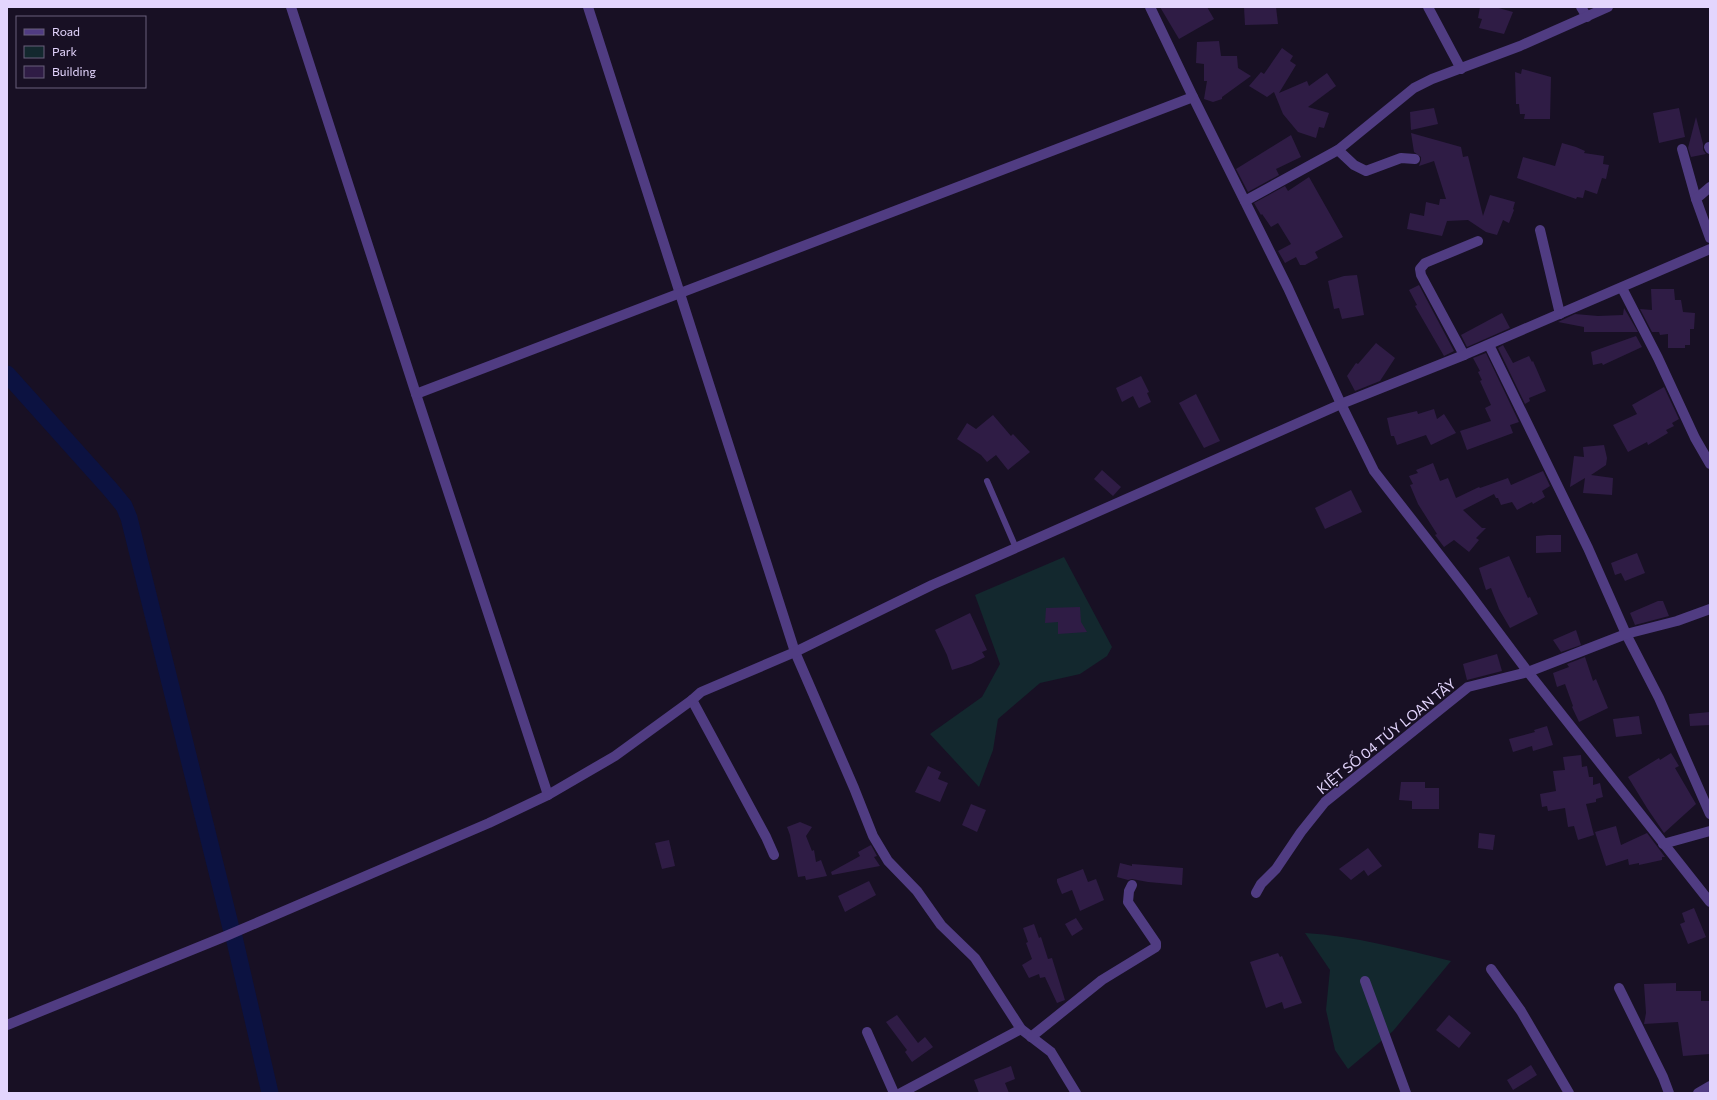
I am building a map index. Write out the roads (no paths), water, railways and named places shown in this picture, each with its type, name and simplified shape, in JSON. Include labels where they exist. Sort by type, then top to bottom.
[{"type":"street","points":[[291,7],[548,795]]},
{"type":"street","points":[[588,7],[795,652],[854,788],[873,836],[888,861],[917,891],[941,925],[975,958],[1021,1029],[1051,1052],[1076,1093]]},
{"type":"street","points":[[1150,7],[1288,288],[1341,404],[1374,470],[1528,672],[1710,902]]},
{"type":"street","points":[[1428,7],[1461,69]]},
{"type":"street","points":[[1581,7],[1587,17]]},
{"type":"street","points":[[1245,201],[1338,150],[1414,88],[1432,79],[1520,46],[1608,7]]},
{"type":"street","points":[[416,394],[1193,97]]},
{"type":"street","points":[[1682,149],[1696,200],[1710,238]]},
{"type":"street","points":[[1338,150],[1354,165],[1366,171],[1401,158],[1415,158]]},
{"type":"street","points":[[1696,200],[1710,188]]},
{"type":"street","points":[[1540,230],[1560,314]]},
{"type":"street","points":[[1464,355],[1421,275],[1420,268],[1425,263],[1478,241]]},
{"type":"street","points":[[7,1024],[226,936],[482,826],[548,795],[615,756],[701,692],[795,652],[932,585],[1341,404],[1489,345],[1710,249]]},
{"type":"street","points":[[1622,288],[1658,358],[1695,438],[1710,464]]},
{"type":"street","points":[[1489,345],[1588,548],[1626,634],[1659,698],[1710,814]]},
{"type":"street","name":"KIỆT SỐ 04 TÚY LOAN TÂY","points":[[1256,893],[1260,884],[1276,869],[1301,832],[1325,802],[1468,687],[1528,672],[1626,634],[1678,621],[1710,609]]},
{"type":"street","points":[[692,700],[766,837],[774,855]]},
{"type":"street","points":[[1663,844],[1710,831]]},
{"type":"street","points":[[1032,1036],[1102,980],[1156,947],[1156,943],[1128,902],[1129,891],[1132,885]]},
{"type":"street","points":[[1491,969],[1521,1011],[1569,1093]]},
{"type":"street","points":[[1365,981],[1406,1093]]},
{"type":"street","points":[[1619,988],[1663,1077],[1669,1093]]},
{"type":"street","points":[[901,1093],[1021,1029]]},
{"type":"street","points":[[866,1032],[894,1093]]},
{"type":"street","points":[[1698,1093],[1710,1086]]},
{"type":"lane","points":[[987,481],[1016,548]]},
{"type":"waterway","points":[[7,374],[110,489],[124,506],[129,518],[231,928]]},
{"type":"waterway","points":[[234,937],[270,1093]]}]
